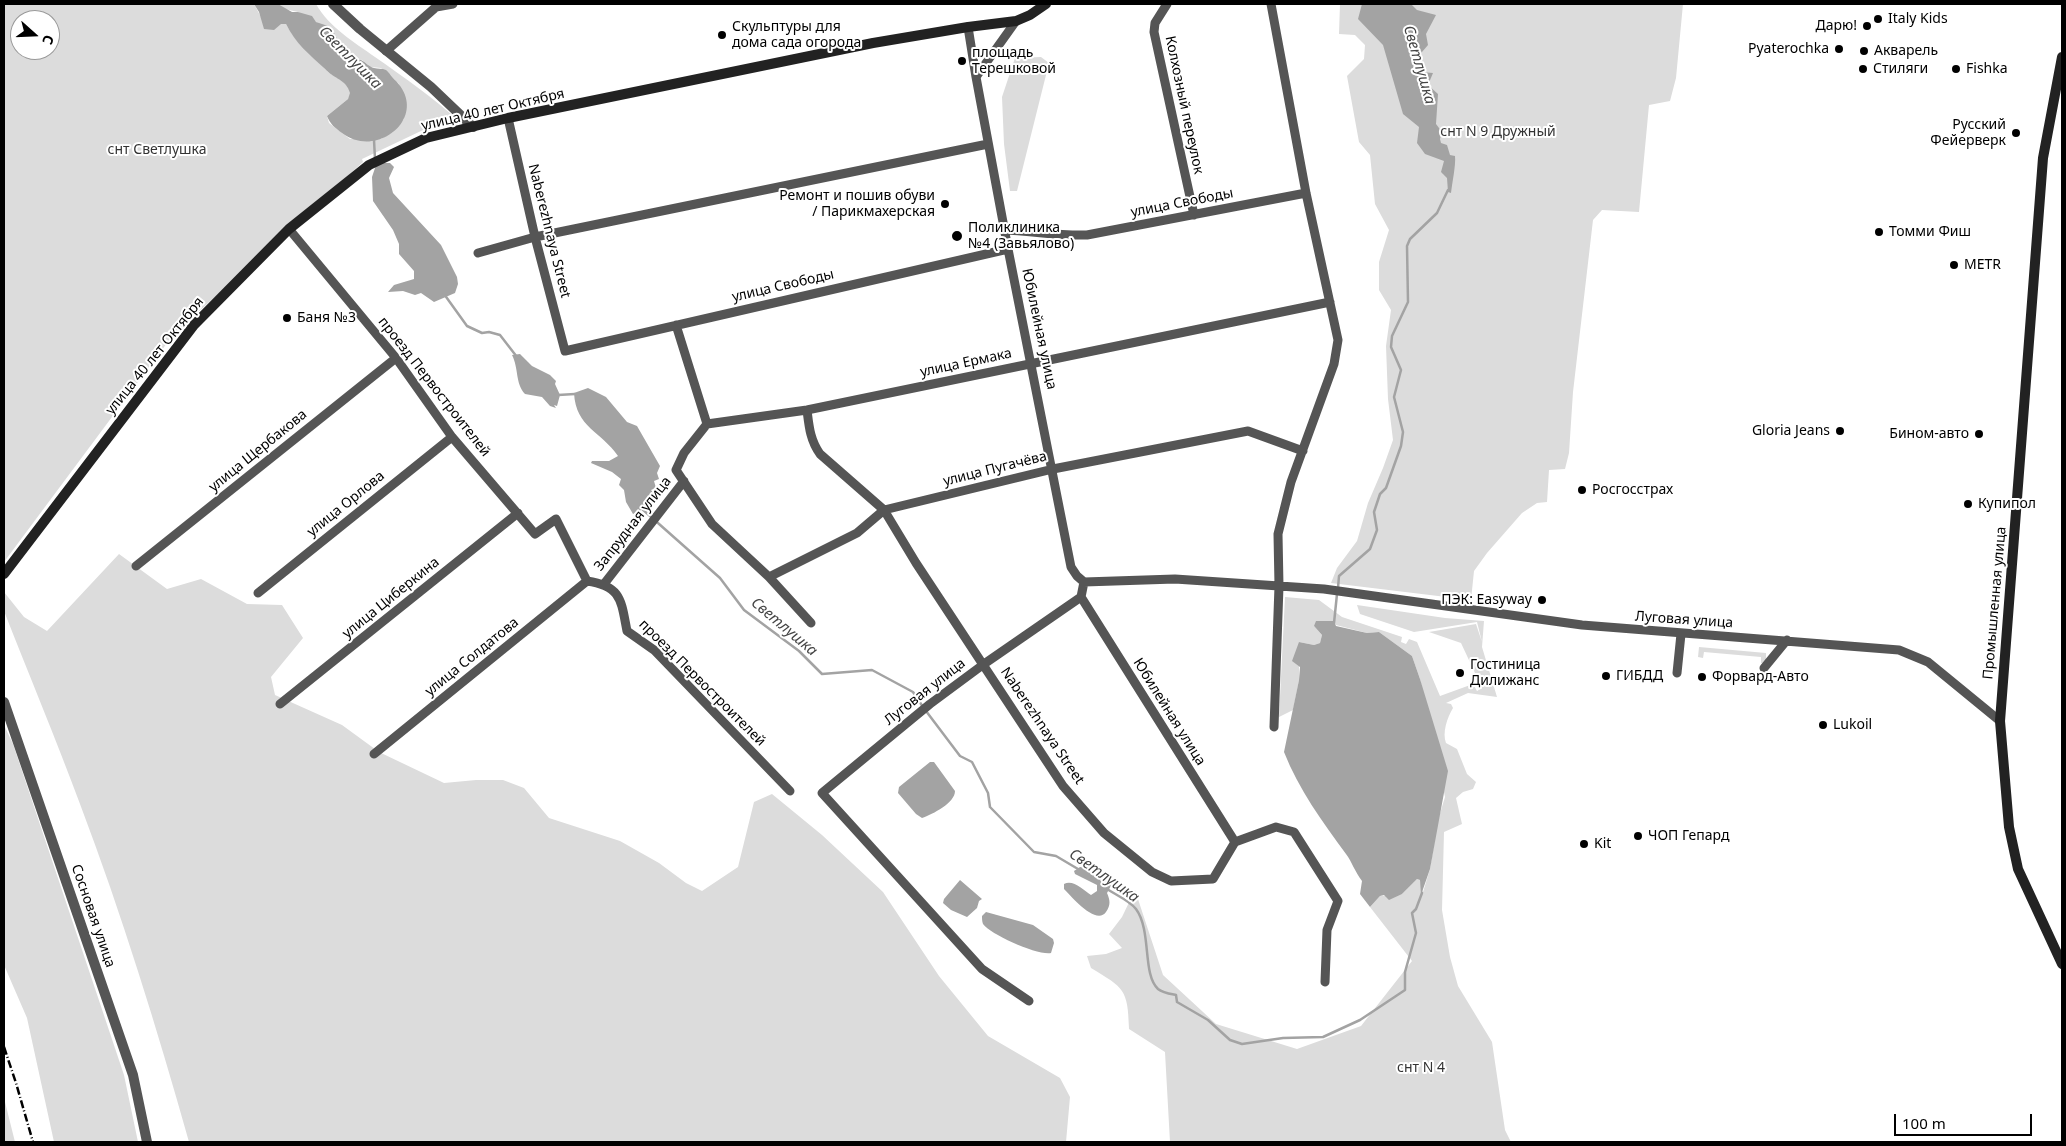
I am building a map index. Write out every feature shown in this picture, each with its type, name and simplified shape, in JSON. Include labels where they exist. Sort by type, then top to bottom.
[{"type":"main road","name":"улица 40 лет Октября","points":[[4,574],[194,326],[289,229],[369,165],[426,138],[508,118],[873,43],[1016,21],[1030,15],[1046,4]]},
{"type":"main road","name":"Промышленная улица","points":[[2062,58],[2043,158],[2000,721],[2010,827],[2018,869],[2062,964]]},
{"type":"street","points":[[333,4],[360,30],[431,87],[473,127]]},
{"type":"street","points":[[386,51],[436,7],[452,4]]},
{"type":"street","name":"Колхозный переулок","points":[[1166,4],[1154,23],[1154,32],[1194,215]]},
{"type":"street","points":[[1271,4],[1306,193],[1338,340],[1334,364],[1291,482],[1278,534],[1279,586],[1274,727]]},
{"type":"street","points":[[976,77],[1016,21]]},
{"type":"street","name":"Юбилейная улица","points":[[968,27],[1004,230],[1072,567],[1076,576],[1084,582]]},
{"type":"street","name":"Naberezhnaya Street","points":[[508,118],[565,350]]},
{"type":"street","points":[[478,253],[536,237],[988,144]]},
{"type":"street","name":"улица Свободы","points":[[1004,230],[1032,231],[1064,236],[1088,235],[1306,193]]},
{"type":"street","name":"проезд Первостроителей","points":[[289,229],[396,358],[452,436],[535,534],[556,519],[587,581]]},
{"type":"street","name":"улица Свободы","points":[[565,350],[1008,248]]},
{"type":"street","name":"улица Ермака","points":[[707,424],[807,410],[1330,302]]},
{"type":"street","points":[[676,325],[707,424],[684,453],[676,470],[712,524],[769,577],[812,623]]},
{"type":"street","name":"улица Щербакова","points":[[136,566],[396,358]]},
{"type":"street","name":"Naberezhnaya Street","points":[[807,410],[809,430],[814,446],[820,454],[884,510],[916,563],[1063,786],[1104,833],[1152,872],[1171,881],[1213,879],[1235,842]]},
{"type":"street","name":"улица Пугачёва","points":[[769,577],[856,532],[884,510],[1053,468],[1248,432],[1303,451]]},
{"type":"street","name":"улица Орлова","points":[[258,592],[452,436]]},
{"type":"street","name":"Запрудная улица","points":[[604,584],[684,481]]},
{"type":"street","name":"улица Циберкина","points":[[280,704],[518,513]]},
{"type":"street","points":[[1081,597],[1084,582],[1175,579],[1279,586]]},
{"type":"street","points":[[587,581],[604,584]]},
{"type":"street","name":"улица Солдатова","points":[[374,754],[587,581]]},
{"type":"street","name":"проезд Первостроителей","points":[[604,584],[620,598],[627,631],[654,650],[790,791]]},
{"type":"street","name":"Луговая улица","points":[[1279,586],[1324,589],[1582,625],[1899,650],[1913,654],[1928,662],[2000,721]]},
{"type":"street","name":"Юбилейная улица","points":[[1081,597],[1235,842]]},
{"type":"street","name":"Луговая улица","points":[[1029,1002],[982,969],[822,793],[930,704],[1081,597]]},
{"type":"street","points":[[1677,673],[1681,634]]},
{"type":"street","points":[[1764,668],[1787,640]]},
{"type":"street","name":"Сосновая улица","points":[[4,702],[133,1075],[147,1142]]},
{"type":"street","points":[[1235,842],[1276,827],[1294,832],[1338,901],[1327,930],[1324,982]]},
{"type":"green space","name":"снт Светлушка","points":[[4,4],[254,4],[261,17],[286,24],[304,48],[327,71],[349,89],[351,93],[348,99],[327,116],[329,123],[350,139],[381,139],[393,132],[404,119],[399,84],[381,68],[371,67],[362,60],[346,57],[343,45],[334,32],[298,12],[285,9],[278,4],[316,4],[342,34],[419,88],[460,122],[421,131],[362,159],[363,162],[173,335],[4,562]]},
{"type":"green space","name":"снт N 9 Дружный","points":[[1340,4],[1683,4],[1676,78],[1670,101],[1649,105],[1639,212],[1602,210],[1593,220],[1573,392],[1569,453],[1565,469],[1549,470],[1547,502],[1537,503],[1522,513],[1474,571],[1471,600],[1331,583],[1337,568],[1357,541],[1368,503],[1393,440],[1388,399],[1386,346],[1391,310],[1379,290],[1379,262],[1389,230],[1375,204],[1370,155],[1359,142],[1347,76],[1364,59],[1365,45],[1355,35],[1339,34]]},
{"type":"green space","points":[[1041,57],[1049,63],[1017,191],[1010,191],[1004,144],[1002,97],[1015,58]]},
{"type":"green space","points":[[119,554],[167,589],[201,579],[247,604],[282,605],[303,638],[271,677],[275,695],[342,725],[379,752],[444,783],[503,780],[524,788],[549,818],[620,841],[659,863],[686,883],[702,891],[738,867],[754,802],[772,794],[822,835],[883,892],[939,976],[988,1036],[1060,1078],[1070,1097],[1066,1142],[189,1142],[152,1014],[125,930],[71,780],[4,611],[4,592],[24,617],[47,631]]},
{"type":"green space","name":"снт N 4","points":[[1285,597],[1319,600],[1342,617],[1402,637],[1401,642],[1406,644],[1409,639],[1417,642],[1440,696],[1473,684],[1477,691],[1482,688],[1461,643],[1429,632],[1476,624],[1482,642],[1477,622],[1414,632],[1360,614],[1357,605],[1445,618],[1484,621],[1482,647],[1497,697],[1468,693],[1446,703],[1451,704],[1453,708],[1446,726],[1446,743],[1457,749],[1467,774],[1476,782],[1473,789],[1463,792],[1456,798],[1462,824],[1444,832],[1442,910],[1450,957],[1458,986],[1492,1042],[1505,1130],[1511,1142],[1170,1142],[1165,1052],[1129,1029],[1127,1005],[1122,991],[1111,980],[1091,968],[1087,956],[1106,954],[1122,948],[1109,934],[1122,917],[1135,890],[1163,975],[1216,1024],[1297,1049],[1361,1026],[1412,961],[1370,907],[1380,896],[1402,894],[1417,879],[1420,880],[1423,892],[1430,869],[1438,820],[1445,797],[1420,679],[1412,656],[1379,632],[1367,633],[1336,625],[1333,621],[1314,626],[1322,635],[1320,643],[1314,645],[1299,642],[1299,680],[1293,710],[1279,717]]},
{"type":"green space","points":[[1699,647],[1766,653],[1766,663],[1761,663],[1761,657],[1704,652],[1703,658],[1698,657]]},
{"type":"green space","points":[[4,725],[13,744],[124,1075],[138,1142],[54,1142],[27,1018],[4,965]]},
{"type":"green space","points":[[4,1098],[15,1142],[4,1142]]},
{"type":"water","points":[[254,4],[278,4],[292,12],[312,16],[316,22],[331,27],[343,45],[347,57],[361,60],[372,67],[387,71],[405,95],[407,108],[403,120],[395,131],[383,138],[370,141],[356,140],[335,128],[327,116],[348,99],[350,93],[348,88],[303,48],[286,24],[281,24],[274,30],[264,29],[259,12]]},
{"type":"water","points":[[1362,4],[1411,4],[1417,10],[1436,15],[1426,34],[1428,45],[1422,52],[1417,67],[1421,72],[1433,73],[1428,85],[1438,94],[1436,124],[1442,132],[1441,143],[1447,145],[1450,155],[1455,156],[1451,193],[1448,192],[1447,178],[1441,172],[1444,161],[1425,154],[1417,143],[1419,127],[1403,114],[1383,45],[1358,19]]},
{"type":"water","points":[[390,163],[394,167],[389,178],[393,193],[441,245],[457,277],[458,284],[455,293],[434,302],[421,293],[415,295],[403,291],[388,292],[394,285],[414,279],[414,271],[399,254],[399,244],[393,230],[373,201],[372,177],[376,165]]},
{"type":"water","points":[[520,354],[532,366],[550,375],[556,381],[555,384],[560,395],[557,406],[554,405],[556,408],[550,406],[542,397],[525,394],[522,390],[512,355]]},
{"type":"water","points":[[588,388],[606,397],[627,422],[637,426],[660,466],[657,473],[659,479],[654,481],[656,488],[651,490],[656,496],[646,507],[633,514],[626,502],[624,490],[619,485],[621,479],[612,472],[591,463],[592,461],[609,461],[618,456],[584,422],[579,414],[574,393]]},
{"type":"water","points":[[1316,621],[1334,621],[1336,626],[1367,633],[1379,632],[1412,656],[1448,771],[1430,869],[1421,895],[1420,880],[1417,879],[1402,894],[1389,900],[1384,895],[1380,896],[1370,907],[1360,894],[1362,881],[1304,792],[1284,752],[1299,680],[1300,667],[1292,661],[1299,642],[1314,645],[1320,643],[1322,635],[1314,626]]},
{"type":"water","points":[[930,762],[934,762],[955,791],[947,804],[922,818],[916,814],[898,793],[899,787]]},
{"type":"water","points":[[1080,867],[1087,868],[1112,884],[1107,893],[1109,907],[1102,915],[1090,913],[1064,889],[1064,884],[1071,883],[1091,895],[1097,891],[1097,885],[1075,874],[1074,871]]},
{"type":"water","points":[[960,880],[982,899],[979,901],[977,908],[967,917],[951,910],[943,903],[944,899]]},
{"type":"water","points":[[986,912],[1033,925],[1053,939],[1054,943],[1051,953],[1026,948],[995,934],[983,924],[982,916]]},
{"type":"waterway","name":"Светлушка","points":[[374,140],[375,159]]},
{"type":"waterway","name":"Светлушка","points":[[1338,588],[1339,576],[1370,549],[1377,530],[1374,512],[1380,494],[1386,488],[1401,446],[1403,432],[1394,397],[1401,370],[1391,347],[1392,336],[1408,302],[1407,246],[1410,239],[1437,213],[1448,190]]},
{"type":"waterway","name":"Светлушка","points":[[444,294],[467,326],[482,333],[489,332],[500,335],[517,357]]},
{"type":"waterway","name":"Светлушка","points":[[558,395],[575,394]]},
{"type":"waterway","name":"Светлушка","points":[[641,508],[720,578],[744,610],[799,651],[822,674],[872,670],[913,692],[923,707]]},
{"type":"waterway","name":"Светлушка","points":[[1334,623],[1337,594]]},
{"type":"waterway","name":"Светлушка","points":[[926,711],[960,756],[972,762],[988,793],[990,807],[1034,852],[1056,856],[1078,869]]},
{"type":"waterway","name":"Светлушка","points":[[1107,889],[1133,906],[1141,918],[1150,973],[1158,989],[1176,995],[1177,1002],[1208,1020],[1230,1040],[1242,1044],[1283,1038],[1323,1037],[1360,1020],[1405,990],[1405,972],[1416,933],[1412,913],[1416,909],[1422,893]]},
{"type":"railway","points":[[4,1047],[33,1142]]},
{"type":"place","name":"Italy Kids","points":[[1878,19]]},
{"type":"place","name":"Дарю!","points":[[1867,26]]},
{"type":"place","name":"Скульптуры для дома сада огорода","points":[[722,35]]},
{"type":"place","name":"Pyaterochka","points":[[1839,49]]},
{"type":"place","name":"Акварель","points":[[1864,51]]},
{"type":"place","name":"площадь Терешковой","points":[[962,61]]},
{"type":"place","name":"Стиляги","points":[[1863,69]]},
{"type":"place","name":"Fishka","points":[[1956,69]]},
{"type":"place","name":"Русский Фейерверк","points":[[2016,133]]},
{"type":"place","name":"Ремонт и пошив обуви / Парикмахерская","points":[[945,204]]},
{"type":"place","name":"Томми Фиш","points":[[1879,232]]},
{"type":"place","name":"Поликлиника №4 (Завьялово)","points":[[957,236]]},
{"type":"place","name":"METR","points":[[1954,265]]},
{"type":"place","name":"Баня №3","points":[[287,318]]},
{"type":"place","name":"Gloria Jeans","points":[[1840,431]]},
{"type":"place","name":"Бином-авто","points":[[1979,434]]},
{"type":"place","name":"Росгосстрах","points":[[1582,490]]},
{"type":"place","name":"Купипол","points":[[1968,504]]},
{"type":"place","name":"ПЭК: Easyway","points":[[1542,600]]},
{"type":"place","name":"Гостиница Дилижанс","points":[[1460,673]]},
{"type":"place","name":"ГИБДД","points":[[1606,676]]},
{"type":"place","name":"Форвард-Авто","points":[[1702,677]]},
{"type":"place","name":"Lukoil","points":[[1823,725]]},
{"type":"place","name":"ЧОП Гепард","points":[[1638,836]]},
{"type":"place","name":"Kit","points":[[1584,844]]}]
